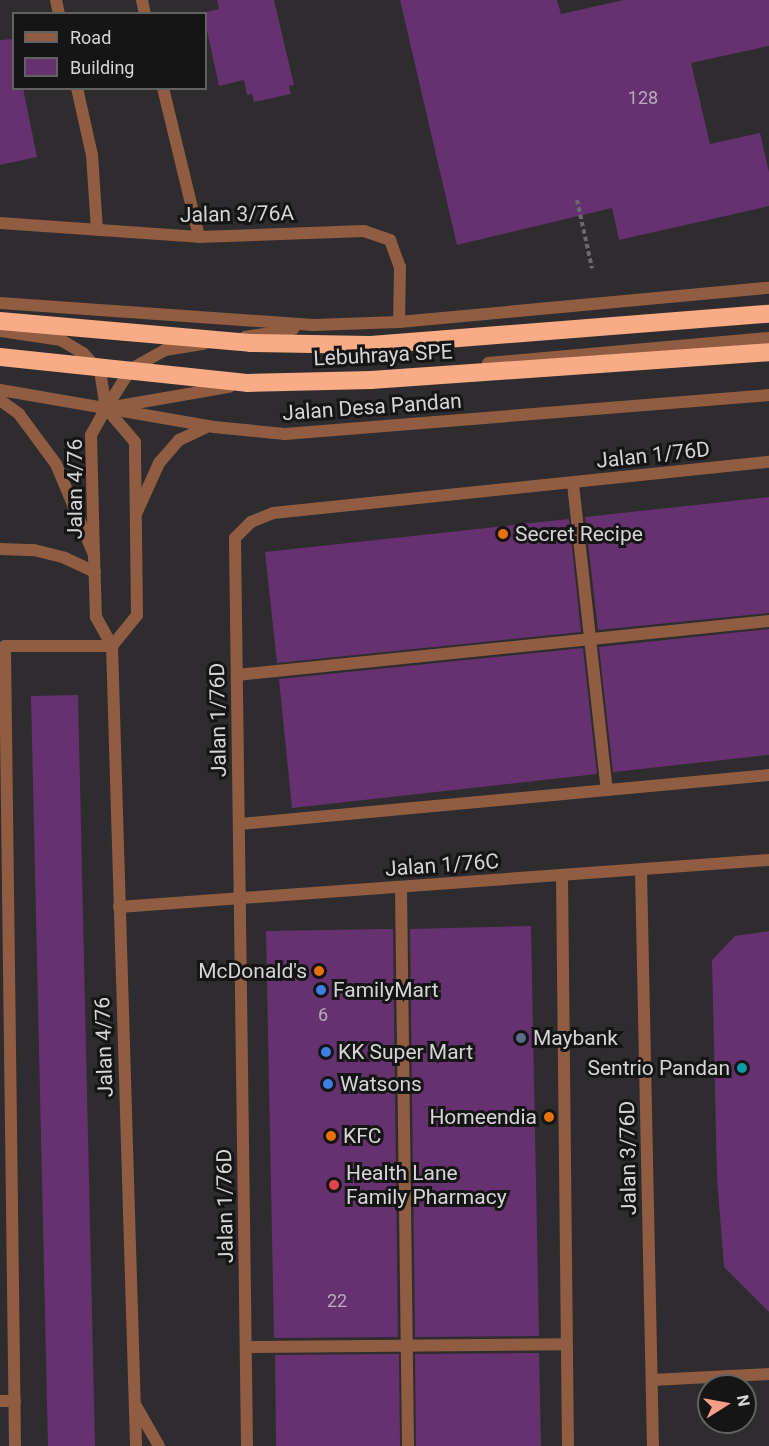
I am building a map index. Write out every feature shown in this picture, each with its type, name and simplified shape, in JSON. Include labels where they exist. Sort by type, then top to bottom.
[{"type":"highway","name":"Lebuhraya SPE","points":[[0,321],[250,343],[370,345],[769,314]]},
{"type":"highway","name":"Lebuhraya SPE","points":[[0,357],[269,382],[429,376],[769,352]]},
{"type":"street","points":[[77,90],[92,155],[97,230]]},
{"type":"street","points":[[163,90],[199,237]]},
{"type":"street","name":"Jalan 3/76A","points":[[0,223],[199,237],[364,231],[390,240],[400,267],[399,322]]},
{"type":"street","points":[[0,303],[313,325],[399,322],[769,288]]},
{"type":"street","name":"Jalan 4/76","points":[[136,1446],[112,646],[96,617],[91,435],[131,369],[165,350],[313,325]]},
{"type":"street","points":[[0,331],[61,340],[83,353],[100,371],[106,408],[135,442],[136,514],[137,615],[112,646],[3,646],[5,1027],[15,1446]]},
{"type":"street","name":"Jalan Desa Pandan","points":[[106,408],[269,382],[769,338]]},
{"type":"street","points":[[0,390],[106,408]]},
{"type":"street","name":"Jalan Desa Pandan","points":[[106,408],[214,427],[285,434],[769,395]]},
{"type":"street","points":[[0,400],[19,414],[56,464],[94,555]]},
{"type":"street","points":[[136,514],[159,463],[178,440],[203,427],[214,427]]},
{"type":"street","name":"Jalan 1/76D","points":[[247,1446],[235,538],[251,522],[273,513],[573,484],[769,462]]},
{"type":"street","points":[[573,484],[607,790]]},
{"type":"street","points":[[0,549],[54,555],[95,572]]},
{"type":"street","points":[[237,675],[769,621]]},
{"type":"street","points":[[240,824],[769,775]]},
{"type":"street","name":"Jalan 1/76C","points":[[119,907],[241,901],[769,860]]},
{"type":"street","name":"Jalan 3/76D","points":[[641,870],[653,1446]]},
{"type":"street","points":[[562,876],[568,1446]]},
{"type":"street","points":[[401,888],[408,1446]]},
{"type":"street","points":[[246,1347],[567,1344]]},
{"type":"street","points":[[652,1380],[769,1374]]},
{"type":"street","points":[[0,1401],[15,1401]]},
{"type":"street","points":[[136,1406],[159,1446]]},
{"type":"path","points":[[577,200],[592,268]]},
{"type":"building","points":[[217,0],[274,0],[294,85],[289,86],[291,94],[254,102],[252,94],[247,95],[244,80],[219,86],[207,31],[206,12],[219,9]]},
{"type":"building","points":[[400,0],[557,0],[561,14],[624,0],[769,0],[769,46],[691,63],[710,144],[760,133],[769,172],[769,206],[619,240],[612,208],[457,245]]},
{"type":"building","points":[[12,39],[12,90],[23,90],[37,157],[0,165],[0,40]]},
{"type":"building","points":[[769,497],[769,613],[598,630],[585,517]]},
{"type":"building","points":[[569,519],[581,632],[277,663],[265,552]]},
{"type":"building","points":[[769,629],[769,755],[613,772],[599,647]]},
{"type":"building","points":[[583,648],[597,774],[292,808],[279,679]]},
{"type":"building","points":[[78,695],[95,1446],[48,1446],[31,696]]},
{"type":"building","points":[[531,926],[539,1336],[415,1337],[410,929]]},
{"type":"building","points":[[393,929],[398,1337],[274,1338],[266,931]]},
{"type":"building","name":"Sentrio Pandan","points":[[769,931],[769,1312],[724,1267],[717,1177],[712,960],[735,936]]},
{"type":"building","points":[[539,1353],[541,1446],[416,1446],[415,1354]]},
{"type":"building","points":[[399,1354],[400,1446],[276,1446],[275,1355]]},
{"type":"place","name":"Secret Recipe","points":[[503,534]]},
{"type":"place","name":"McDonald's","points":[[319,971]]},
{"type":"place","name":"FamilyMart","points":[[321,990]]},
{"type":"place","name":"Maybank","points":[[521,1038]]},
{"type":"place","name":"KK Super Mart","points":[[326,1052]]},
{"type":"place","name":"Sentrio Pandan","points":[[742,1068]]},
{"type":"place","name":"Watsons","points":[[328,1084]]},
{"type":"place","name":"Homeendia","points":[[549,1117]]},
{"type":"place","name":"KFC","points":[[331,1136]]},
{"type":"place","name":"Health Lane Family Pharmacy","points":[[334,1185]]}]
